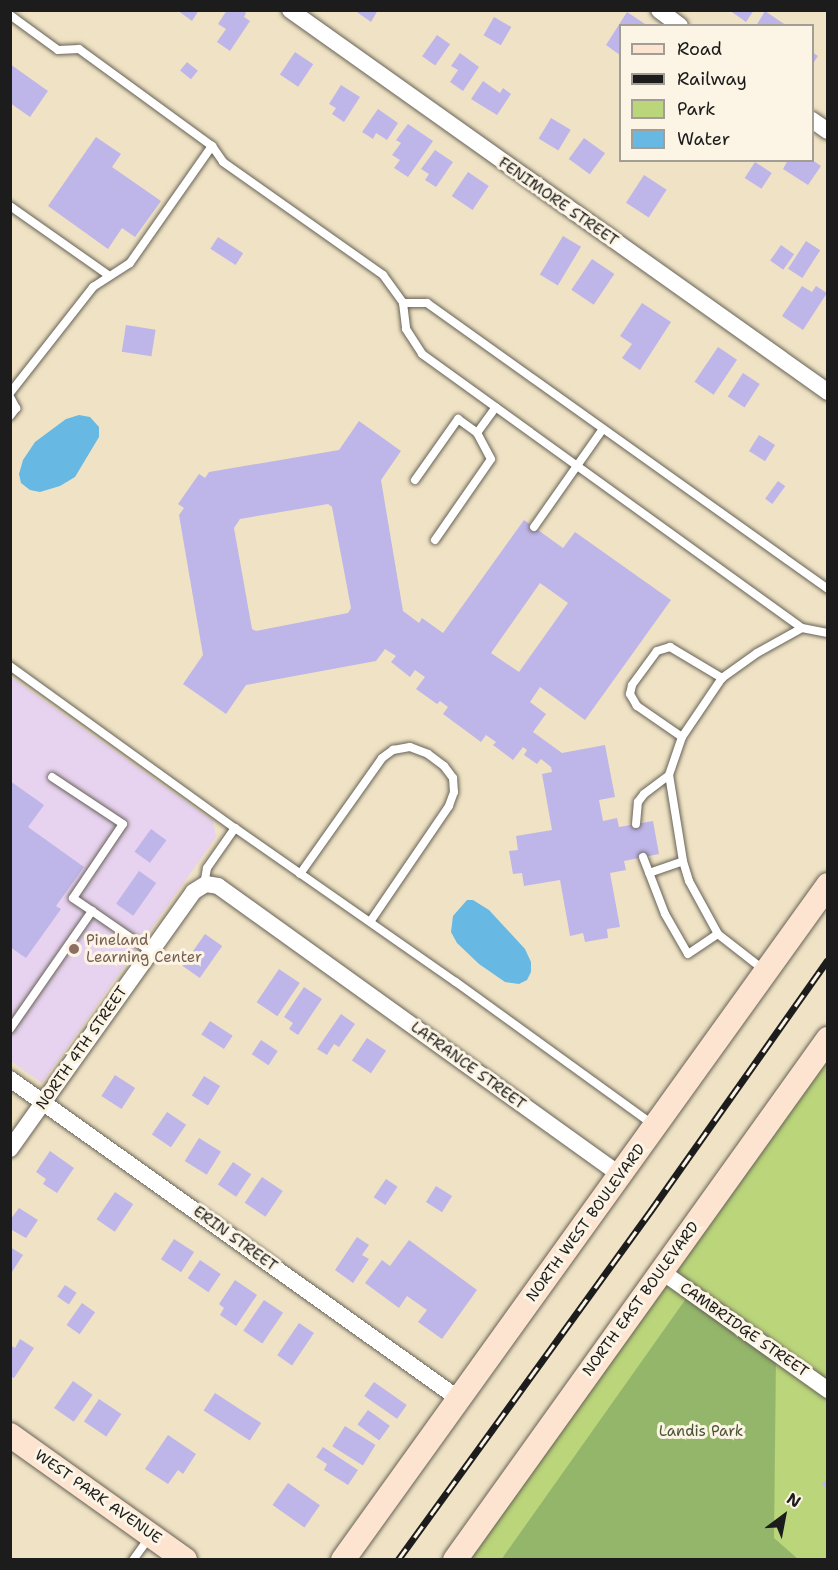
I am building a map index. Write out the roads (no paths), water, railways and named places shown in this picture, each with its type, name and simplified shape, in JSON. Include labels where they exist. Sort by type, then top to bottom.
[{"type":"main road","name":"NORTH WEST BOULEVARD","points":[[343,1560],[828,885]]},
{"type":"main road","name":"NORTH EAST BOULEVARD","points":[[455,1560],[828,1039]]},
{"type":"main road","name":"WEST PARK AVENUE","points":[[10,1435],[185,1560]]},
{"type":"street","name":"FENIMORE STREET","points":[[290,10],[828,392]]},
{"type":"street","points":[[659,10],[677,24]]},
{"type":"street","points":[[814,121],[828,131]]},
{"type":"street","name":"NORTH 4TH STREET","points":[[10,1149],[193,892],[204,885]]},
{"type":"street","name":"LAFRANCE STREET","points":[[204,885],[218,886],[620,1174]]},
{"type":"street","name":"ERIN STREET","points":[[10,1079],[459,1399]]},
{"type":"street","name":"CAMBRIDGE STREET","points":[[661,1271],[828,1390]]},
{"type":"lane","points":[[10,15],[58,50],[79,49],[212,146],[223,162],[383,274],[403,303],[406,329],[418,350],[802,628],[828,633]]},
{"type":"lane","points":[[10,416],[16,408],[10,395],[93,287],[108,275],[130,263],[212,146]]},
{"type":"lane","points":[[10,207],[108,275]]},
{"type":"lane","points":[[403,303],[427,303],[828,589]]},
{"type":"lane","points":[[477,433],[496,408]]},
{"type":"lane","points":[[415,480],[458,419],[477,433],[491,459],[435,540]]},
{"type":"lane","points":[[534,527],[603,429]]},
{"type":"lane","points":[[766,972],[718,934],[689,881],[683,861],[669,775],[682,737],[722,678],[757,653],[802,628]]},
{"type":"lane","points":[[682,737],[636,706],[630,694],[632,685],[657,651],[670,647],[722,678]]},
{"type":"lane","points":[[10,666],[655,1126]]},
{"type":"lane","points":[[300,874],[382,758],[393,750],[410,747],[428,754],[444,766],[453,778],[454,792],[449,806],[370,922]]},
{"type":"lane","points":[[636,824],[638,802],[644,794],[669,775]]},
{"type":"lane","points":[[52,777],[123,824],[73,898],[150,951]]},
{"type":"lane","points":[[204,885],[207,868],[235,828]]},
{"type":"lane","points":[[643,857],[665,914],[688,954],[718,934]]},
{"type":"lane","points":[[649,873],[683,861]]},
{"type":"lane","points":[[10,1029],[92,911]]},
{"type":"lane","points":[[133,1560],[151,1535]]},
{"type":"water","points":[[79,415],[90,417],[99,427],[99,437],[75,477],[60,486],[40,492],[30,490],[21,483],[19,474],[23,460],[35,442],[66,419]]},
{"type":"water","points":[[467,900],[473,900],[489,910],[525,949],[531,962],[531,972],[527,980],[519,984],[505,982],[479,964],[457,943],[451,932],[453,916]]},
{"type":"railway","points":[[398,1560],[650,1212],[828,960]]},
{"type":"place","name":"Pineland Learning Center","points":[[74,949]]},
{"type":"park label","name":"Landis Park","points":[[701,1432]]}]
